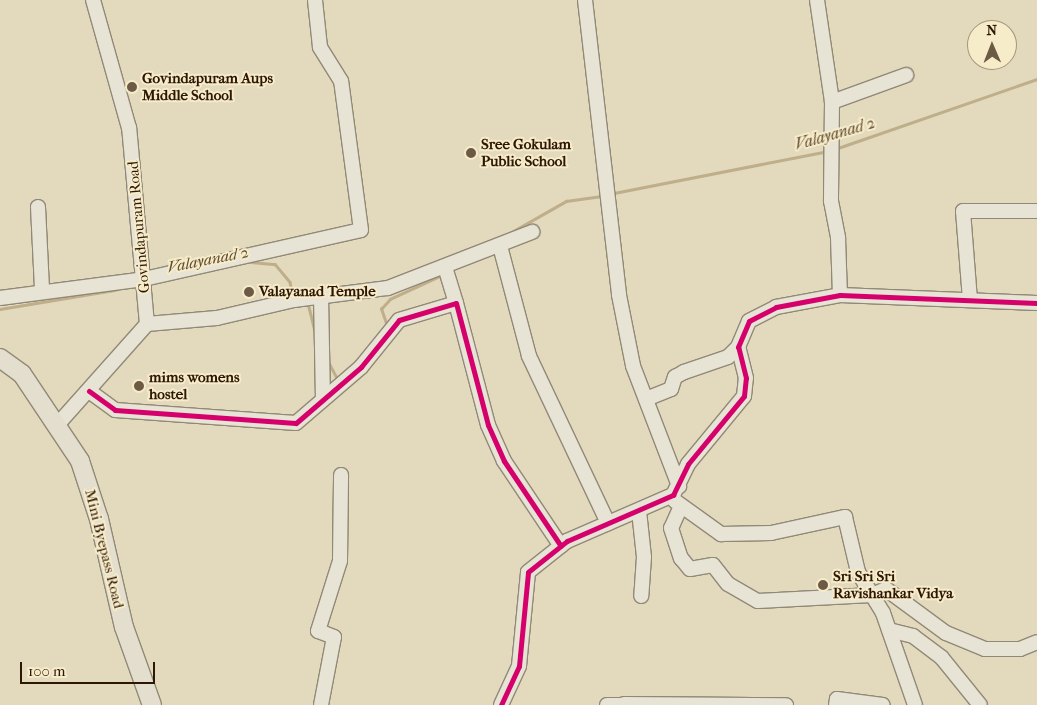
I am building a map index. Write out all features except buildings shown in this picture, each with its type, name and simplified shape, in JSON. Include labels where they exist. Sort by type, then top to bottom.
[{"type":"main road","name":"Mini Byepass Road","points":[[0,358],[22,374],[58,424],[80,461],[100,520],[124,627],[152,705]]},
{"type":"street","name":"Govindapuram Road","points":[[94,0],[129,128],[147,324]]},
{"type":"street","points":[[0,298],[42,290],[144,279],[361,230],[341,81],[320,47],[315,0]]},
{"type":"street","points":[[585,0],[619,295],[633,366],[679,486]]},
{"type":"street","points":[[817,0],[832,102],[831,201],[838,238],[840,295]]},
{"type":"street","points":[[832,102],[906,75]]},
{"type":"street","points":[[38,208],[42,290]]},
{"type":"street","points":[[970,300],[964,211],[1037,211]]},
{"type":"street","points":[[58,424],[147,324],[217,318],[321,296],[388,288],[532,232]]},
{"type":"street","points":[[500,246],[529,356],[608,523]]},
{"type":"street","points":[[445,266],[488,426],[504,461],[562,546]]},
{"type":"street","points":[[646,399],[671,389],[675,378],[684,372],[728,357],[738,347],[749,321],[776,307],[840,295],[1037,303]]},
{"type":"street","points":[[321,296],[323,399]]},
{"type":"street","points":[[89,391],[115,410],[296,423],[361,367],[399,320],[456,303]]},
{"type":"street","points":[[738,347],[746,378],[744,396],[688,464],[679,486],[671,528],[681,558],[690,569],[713,565],[728,584],[758,601],[872,595],[886,590],[946,633],[985,649],[1020,649],[1037,642]]},
{"type":"street","points":[[321,705],[334,637],[318,631],[340,561],[341,475]]},
{"type":"street","points":[[501,705],[519,666],[524,580],[528,572],[562,546],[608,523],[639,511],[676,502],[721,534],[771,533],[845,517],[858,572],[890,630],[915,705]]},
{"type":"street","points":[[639,511],[644,557],[641,596]]},
{"type":"street","points":[[890,630],[913,636],[942,658],[980,705]]},
{"type":"street","points":[[836,705],[836,699],[883,705]]},
{"type":"street","points":[[606,705],[786,705]]},
{"type":"waterway","name":"Valayanad 2","points":[[835,149],[1037,79]]},
{"type":"waterway","name":"Valayanad 2","points":[[614,193],[828,151]]},
{"type":"waterway","name":"Valayanad 2","points":[[496,241],[566,201],[600,196]]},
{"type":"waterway","name":"Valayanad 2","points":[[251,262],[275,264],[290,282],[293,297]]},
{"type":"waterway","name":"Valayanad 2","points":[[387,326],[381,309],[390,299],[442,275]]},
{"type":"waterway","points":[[0,309],[115,290]]},
{"type":"waterway","name":"Valayanad 2","points":[[308,303],[316,336]]},
{"type":"waterway","name":"Valayanad 2","points":[[328,361],[338,380]]},
{"type":"cycle path","points":[[501,705],[519,666],[528,572],[567,541],[673,495],[688,464],[744,396],[746,378],[738,347],[749,321],[776,307],[840,295],[1037,303]]},
{"type":"cycle path","points":[[89,391],[115,410],[296,423],[361,367],[399,320],[456,303],[488,425],[504,461],[561,546]]},
{"type":"place","name":"Govindapuram Aups Middle School","points":[[132,87]]},
{"type":"place","name":"Sree Gokulam Public School","points":[[471,153]]},
{"type":"place","name":"Valayanad Temple","points":[[249,292]]},
{"type":"place","name":"mims womens hostel","points":[[139,386]]},
{"type":"place","name":"Sri Sri Sri Ravishankar Vidya","points":[[823,585]]}]
